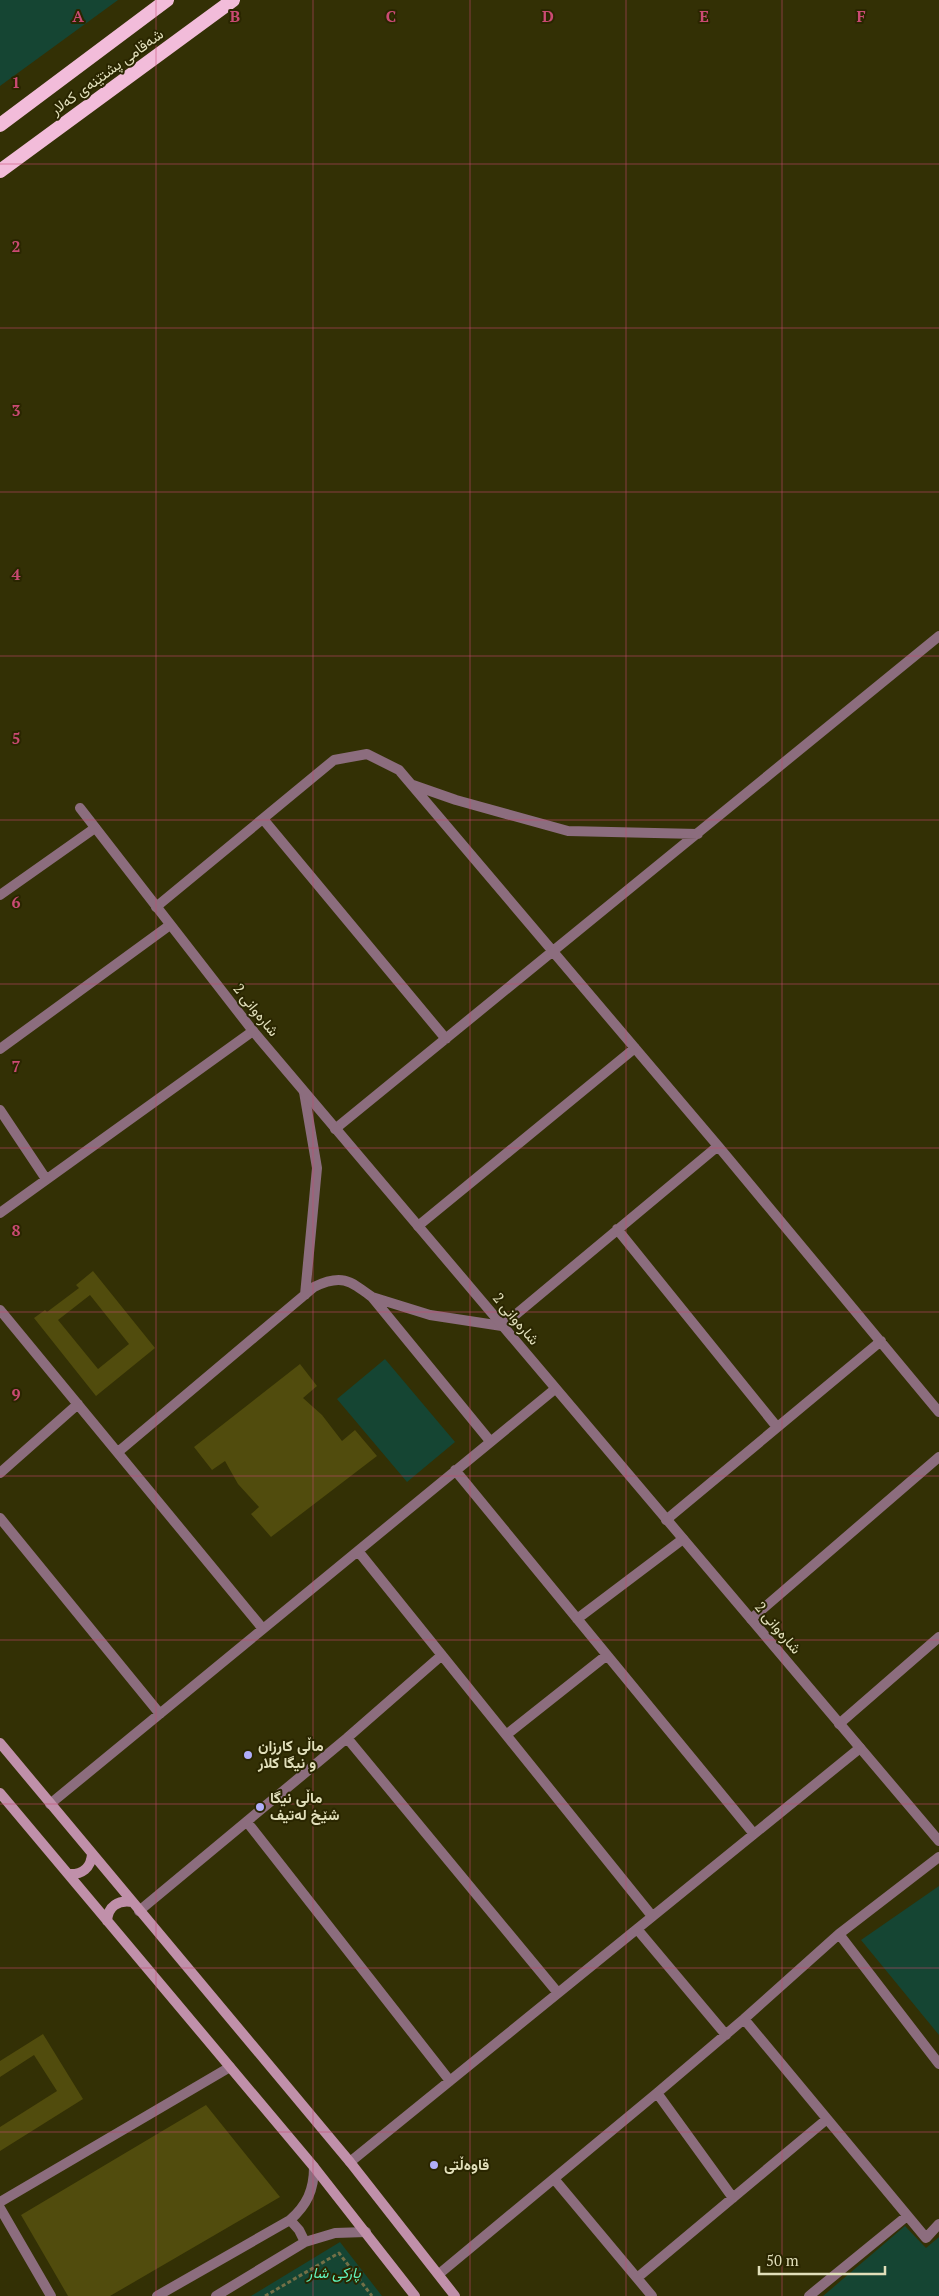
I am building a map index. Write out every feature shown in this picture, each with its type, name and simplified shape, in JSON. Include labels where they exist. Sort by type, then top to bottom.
[{"type":"highway","name":"شەقامی پشتێنەی کەلار","points":[[0,125],[167,0]]},
{"type":"highway","name":"شەقامی پشتێنەی کەلار","points":[[0,170],[233,0]]},
{"type":"main road","points":[[0,1743],[350,2162],[455,2296]]},
{"type":"main road","points":[[0,1793],[314,2167],[415,2296]]},
{"type":"main road","points":[[68,1874],[76,1875],[83,1872],[92,1861],[92,1854]]},
{"type":"main road","points":[[107,1921],[114,1905],[120,1902],[132,1902]]},
{"type":"street","points":[[335,1129],[939,636]]},
{"type":"street","points":[[156,907],[334,760],[367,754],[399,770],[554,951],[939,1412]]},
{"type":"street","points":[[412,784],[456,800],[568,831],[698,834]]},
{"type":"street","name":"شارەوانی 2","points":[[80,808],[253,1031],[939,1842]]},
{"type":"street","points":[[262,819],[446,1039]]},
{"type":"street","points":[[0,895],[95,828]]},
{"type":"street","points":[[0,1049],[170,925]]},
{"type":"street","points":[[0,1213],[253,1031]]},
{"type":"street","points":[[418,1226],[635,1048]]},
{"type":"street","points":[[304,1092],[317,1168],[305,1295]]},
{"type":"street","points":[[0,1110],[46,1179]]},
{"type":"street","points":[[372,1297],[430,1315],[502,1326],[718,1146]]},
{"type":"street","points":[[617,1229],[777,1427]]},
{"type":"street","points":[[118,1452],[314,1287],[331,1279],[352,1282],[372,1297],[490,1441]]},
{"type":"street","points":[[0,1310],[263,1629]]},
{"type":"street","points":[[666,1520],[880,1340]]},
{"type":"street","points":[[50,1804],[490,1441],[556,1389]]},
{"type":"street","points":[[0,1473],[78,1404]]},
{"type":"street","points":[[751,1619],[939,1457]]},
{"type":"street","points":[[455,1470],[754,1834]]},
{"type":"street","points":[[0,1518],[160,1714]]},
{"type":"street","points":[[577,1619],[683,1540]]},
{"type":"street","points":[[358,1551],[652,1916]]},
{"type":"street","points":[[839,1724],[939,1637]]},
{"type":"street","points":[[139,1911],[347,1738],[442,1655]]},
{"type":"street","points":[[506,1734],[607,1655]]},
{"type":"street","points":[[347,1738],[558,1993]]},
{"type":"street","points":[[350,2162],[860,1748]]},
{"type":"street","points":[[247,1822],[450,2081]]},
{"type":"street","points":[[438,2274],[555,2180],[726,2035],[839,1934],[939,1857]]},
{"type":"street","points":[[637,1929],[726,2035]]},
{"type":"street","points":[[839,1934],[939,2064]]},
{"type":"street","points":[[744,2019],[926,2238],[939,2224]]},
{"type":"street","points":[[0,2202],[230,2067]]},
{"type":"street","points":[[657,2093],[733,2198]]},
{"type":"street","points":[[637,2278],[827,2119]]},
{"type":"street","points":[[157,2296],[290,2220],[299,2212],[312,2191],[314,2167]]},
{"type":"street","points":[[555,2180],[652,2296]]},
{"type":"street","points":[[0,2208],[51,2296]]},
{"type":"street","points":[[809,2296],[907,2216]]},
{"type":"street","points":[[290,2220],[299,2230],[305,2242]]},
{"type":"street","points":[[216,2296],[305,2242],[335,2233],[366,2232]]},
{"type":"path","points":[[265,2296],[339,2253],[372,2296]]},
{"type":"green space","points":[[0,0],[118,0],[0,86]]},
{"type":"green space","points":[[385,1359],[455,1442],[407,1482],[337,1399]]},
{"type":"green space","points":[[939,1886],[939,2035],[861,1940]]},
{"type":"green space","points":[[905,2226],[926,2248],[939,2237],[939,2296],[823,2296]]},
{"type":"green space","name":"پارکی شار","points":[[340,2242],[382,2296],[251,2296]]},
{"type":"building","points":[[93,1271],[155,1348],[96,1396],[34,1318],[45,1310],[47,1312],[79,1288],[76,1285]],"holes":[[[90,1295],[129,1344],[98,1369],[58,1320]]]},
{"type":"building","points":[[300,1364],[317,1386],[303,1398],[322,1415],[342,1441],[355,1430],[377,1456],[271,1537],[251,1514],[259,1507],[238,1484],[225,1461],[212,1470],[194,1447]]},
{"type":"building","points":[[43,2034],[83,2099],[0,2151],[0,2127],[57,2091],[34,2055],[0,2077],[0,2061]]},
{"type":"building","points":[[206,2105],[280,2197],[110,2296],[68,2296],[21,2215]]},
{"type":"place","name":"ماڵی کارزان و نیگا کلار","points":[[248,1755]]},
{"type":"place","name":"ماڵی نیگا شێخ لەتیف","points":[[260,1807]]},
{"type":"place","name":"قاوەڵتی","points":[[434,2165]]}]
